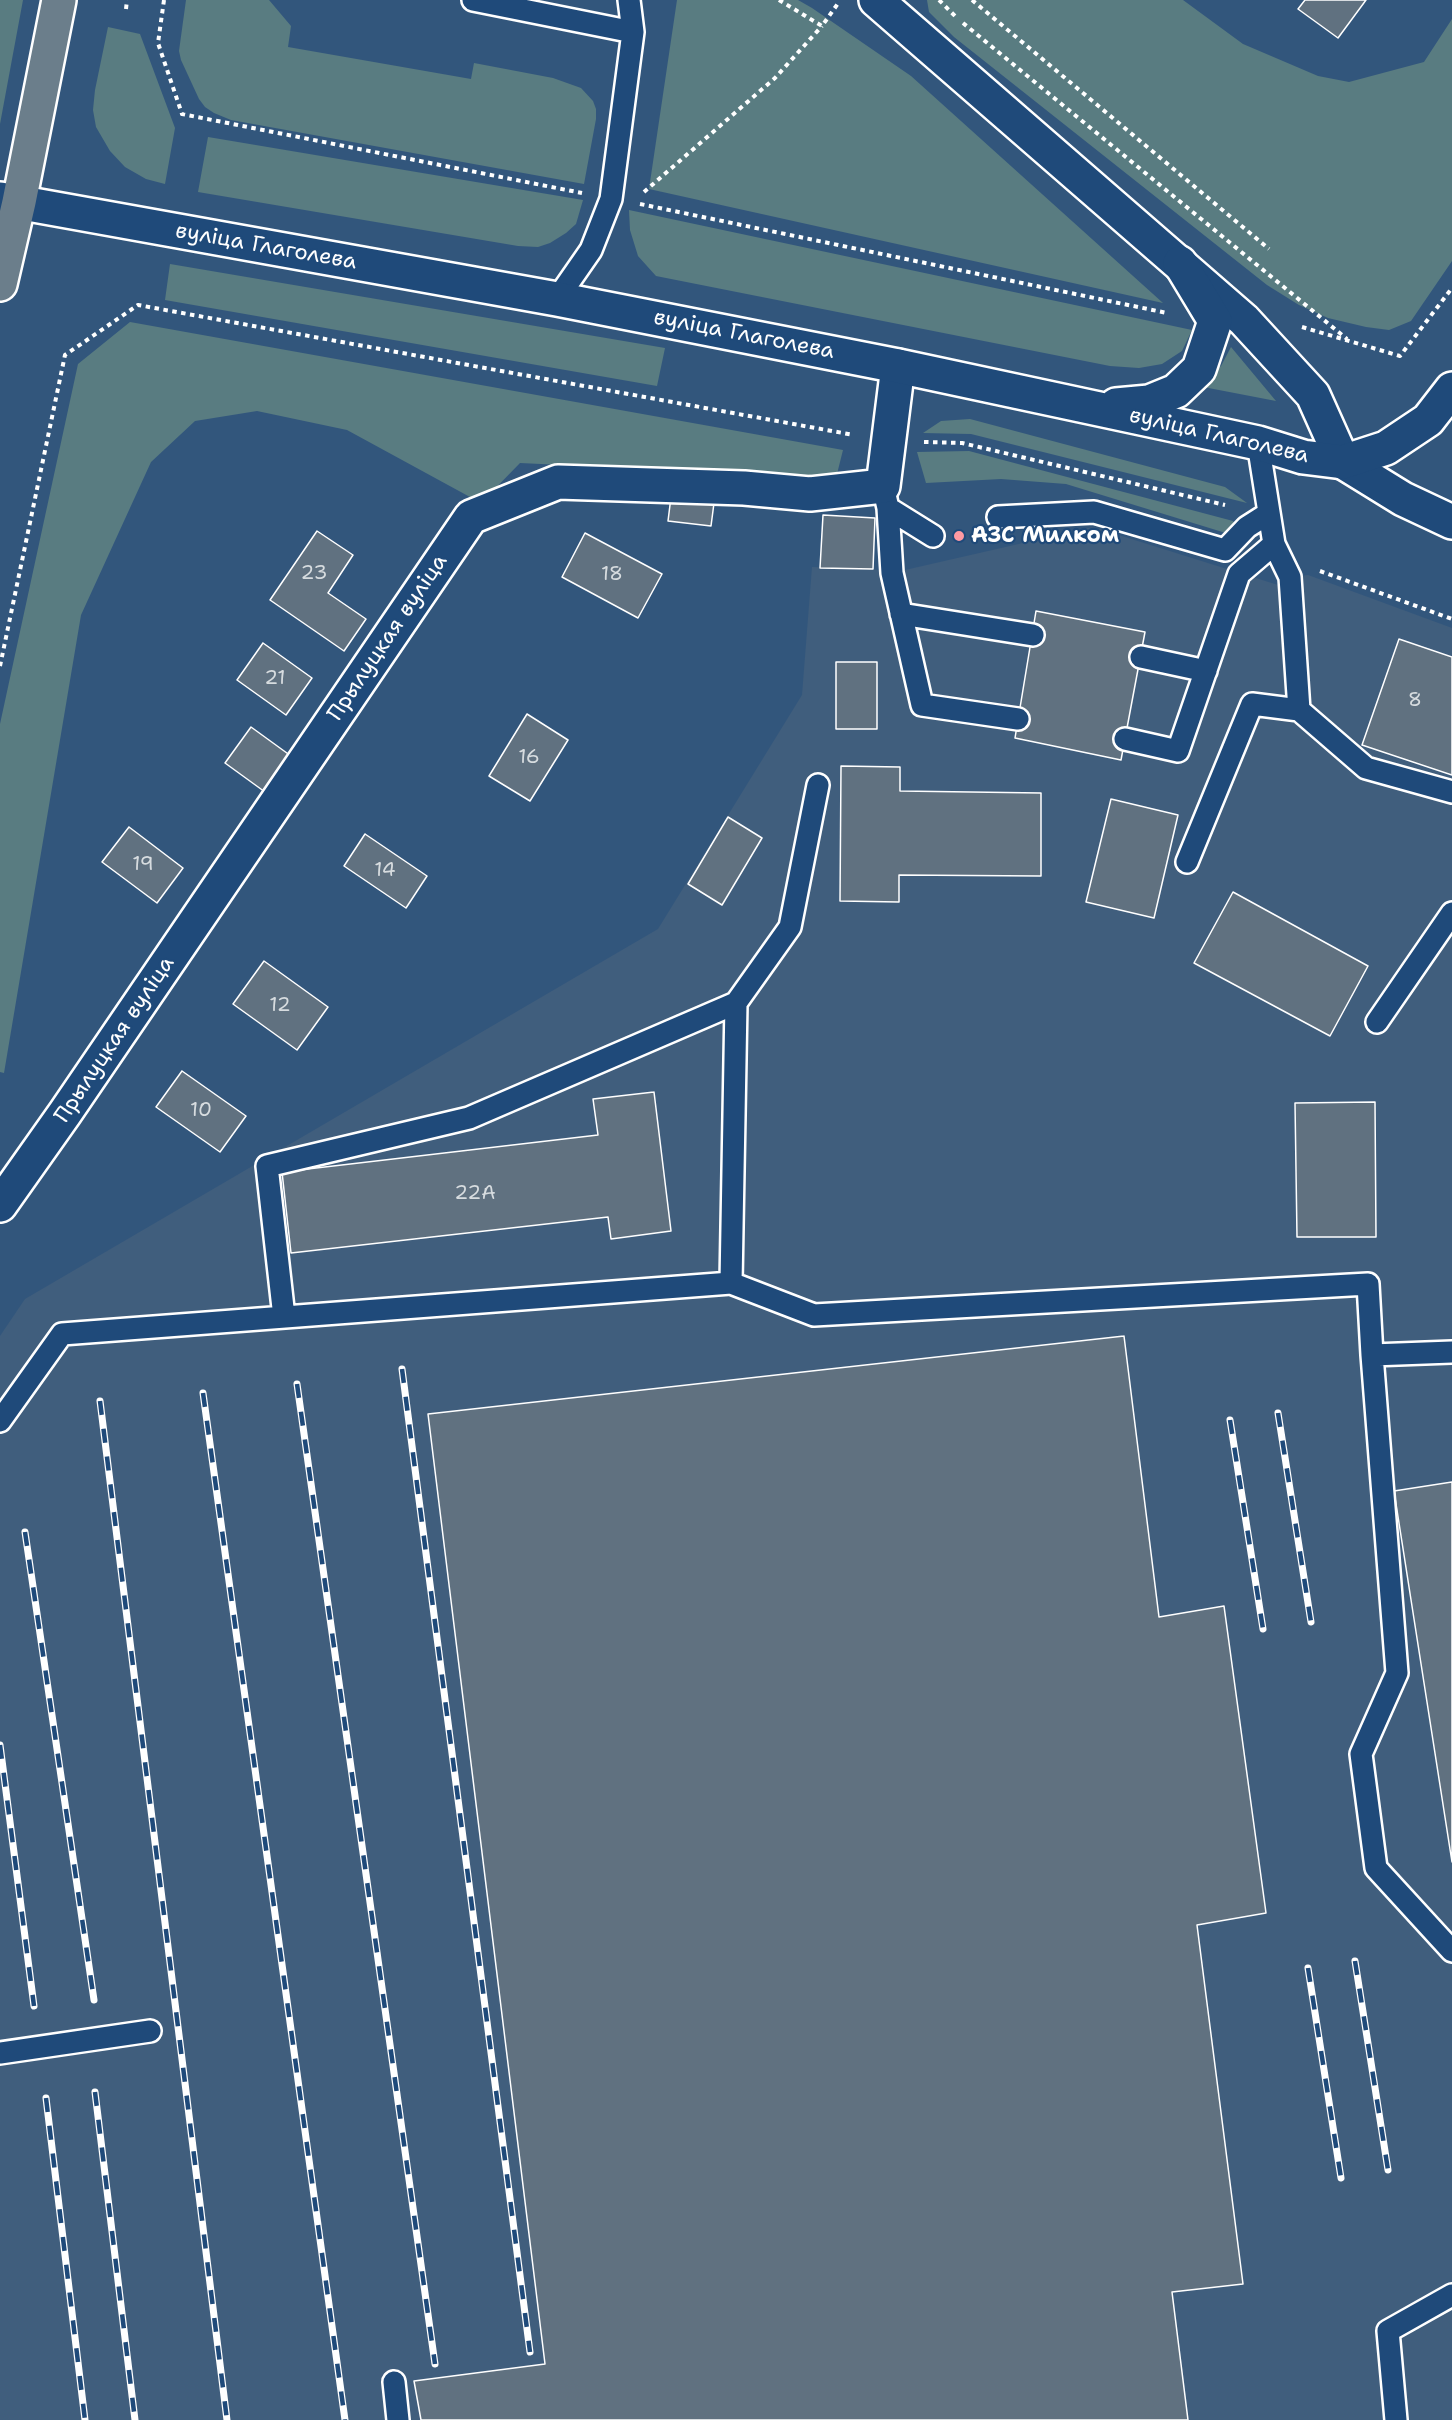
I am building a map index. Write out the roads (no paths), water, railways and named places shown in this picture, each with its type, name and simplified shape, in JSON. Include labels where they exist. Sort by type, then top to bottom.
[{"type":"main road","points":[[0,284],[10,200],[59,0]]},
{"type":"street","points":[[876,0],[1244,320],[1313,395],[1342,462],[1386,448],[1403,437],[1428,420],[1452,389]]},
{"type":"street","name":"вуліца Глаголева","points":[[10,200],[558,299],[898,366],[1258,444],[1303,457],[1342,462],[1403,499],[1452,522]]},
{"type":"street","points":[[1093,407],[1149,402],[1176,391],[1199,369],[1215,321],[1180,263]]},
{"type":"street","points":[[885,497],[888,441],[898,366]]},
{"type":"street","name":"Прылуцкая вуліца","points":[[0,1205],[471,517],[558,483],[744,488],[885,497]]},
{"type":"lane","points":[[473,0],[633,32]]},
{"type":"lane","points":[[558,299],[591,250],[611,199],[633,32],[629,0]]},
{"type":"lane","points":[[1258,444],[1274,544],[1290,577],[1299,710]]},
{"type":"lane","points":[[885,497],[933,536]]},
{"type":"lane","points":[[885,497],[892,573],[922,705],[1018,719]]},
{"type":"lane","points":[[998,517],[1094,512],[1226,550],[1247,527],[1269,513]]},
{"type":"lane","points":[[1125,739],[1178,751],[1239,574],[1274,544]]},
{"type":"lane","points":[[902,614],[1033,635]]},
{"type":"lane","points":[[1141,657],[1206,671]]},
{"type":"lane","points":[[1187,862],[1252,704],[1299,710],[1366,768],[1452,792]]},
{"type":"lane","points":[[284,1317],[267,1166],[469,1118],[736,1003],[790,927],[818,785]]},
{"type":"lane","points":[[1377,1022],[1452,913]]},
{"type":"lane","points":[[731,1283],[736,1003]]},
{"type":"lane","points":[[0,1421],[62,1334],[731,1283],[814,1315],[1368,1284],[1397,1673],[1361,1754],[1376,1868],[1452,1951]]},
{"type":"lane","points":[[1372,1355],[1452,1352]]},
{"type":"lane","points":[[0,2053],[150,2031]]},
{"type":"lane","points":[[1396,2420],[1388,2331],[1452,2295]]},
{"type":"lane","points":[[394,2382],[398,2420]]},
{"type":"railway","points":[[402,1369],[530,2352]]},
{"type":"railway","points":[[297,1384],[435,2364]]},
{"type":"railway","points":[[203,1393],[345,2420]]},
{"type":"railway","points":[[100,1401],[227,2420]]},
{"type":"railway","points":[[1278,1413],[1311,1622]]},
{"type":"railway","points":[[1230,1420],[1263,1629]]},
{"type":"railway","points":[[25,1532],[94,2000]]},
{"type":"railway","points":[[0,1745],[34,2006]]},
{"type":"railway","points":[[1355,1961],[1388,2170]]},
{"type":"railway","points":[[1308,1968],[1341,2178]]},
{"type":"railway","points":[[95,2092],[135,2420]]},
{"type":"railway","points":[[46,2098],[85,2420]]},
{"type":"place","name":"АЗС Милком","points":[[959,536]]}]
